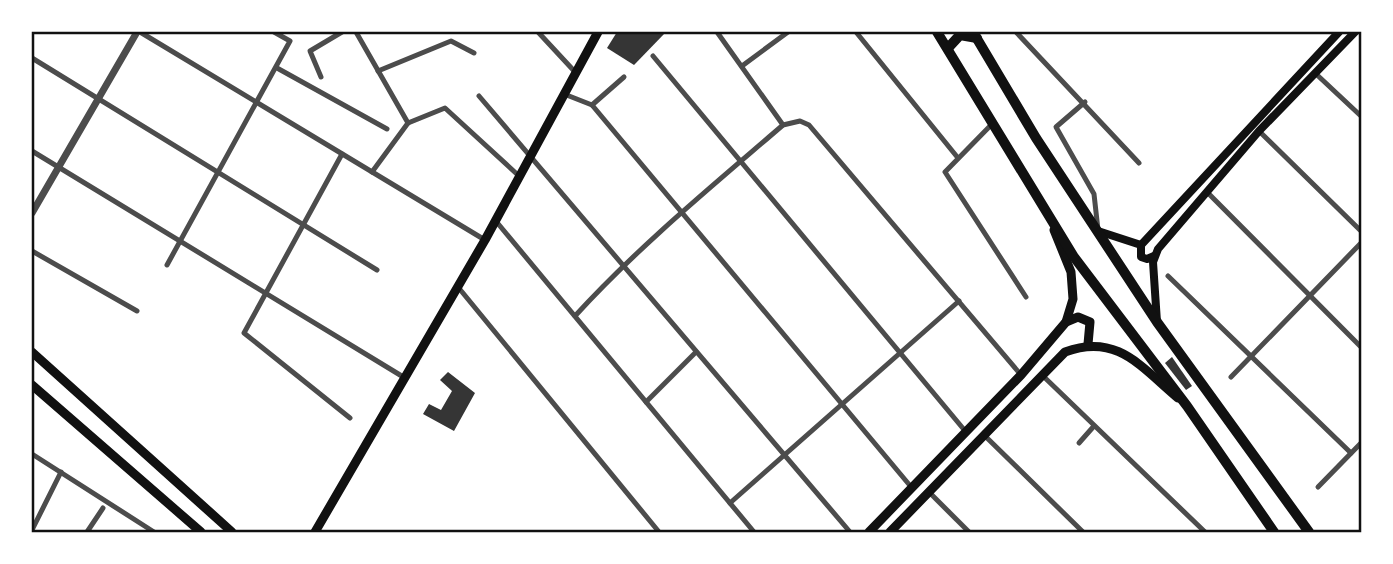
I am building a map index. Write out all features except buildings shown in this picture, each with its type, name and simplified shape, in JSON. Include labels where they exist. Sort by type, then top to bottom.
[{"type":"highway","points":[[937,32],[1074,257],[1187,405],[1274,533]]},
{"type":"highway","points":[[948,48],[960,35],[975,35],[1036,138],[1157,322],[1309,533]]},
{"type":"main road","points":[[315,533],[485,240],[598,32]]},
{"type":"main road","points":[[1339,32],[1141,245],[1141,257],[1147,259],[1154,256],[1259,131],[1355,32]]},
{"type":"main road","points":[[869,533],[1021,375],[1066,322],[1073,299],[1070,272],[1048,212]]},
{"type":"main road","points":[[1098,231],[1141,245]]},
{"type":"main road","points":[[1154,256],[1157,322]]},
{"type":"main road","points":[[1066,322],[1078,317],[1090,322],[1088,344]]},
{"type":"main road","points":[[890,533],[1065,352],[1088,344],[1107,346],[1130,358],[1187,405]]},
{"type":"main road","points":[[32,352],[232,533]]},
{"type":"main road","points":[[32,385],[201,533]]},
{"type":"street","points":[[32,213],[138,32],[485,240]]},
{"type":"street","points":[[167,265],[259,104],[290,41],[274,32]]},
{"type":"street","points":[[321,77],[310,51],[342,32]]},
{"type":"street","points":[[356,32],[408,123]]},
{"type":"street","points":[[538,32],[576,73]]},
{"type":"street","points":[[717,32],[783,125]]},
{"type":"street","points":[[742,66],[788,32]]},
{"type":"street","points":[[856,32],[958,158]]},
{"type":"street","points":[[1016,32],[1085,102],[1139,163]]},
{"type":"street","points":[[378,71],[450,41],[474,53]]},
{"type":"street","points":[[653,57],[966,432]]},
{"type":"street","points":[[32,58],[377,270]]},
{"type":"street","points":[[277,68],[387,129]]},
{"type":"street","points":[[1315,73],[1362,117]]},
{"type":"street","points":[[592,105],[624,77]]},
{"type":"street","points":[[564,94],[592,105],[912,488]]},
{"type":"street","points":[[479,96],[850,533]]},
{"type":"street","points":[[1085,102],[1056,127],[1094,194],[1098,231]]},
{"type":"street","points":[[372,172],[408,123],[445,108],[519,176]]},
{"type":"street","points":[[575,316],[622,265],[682,211],[783,125],[800,121],[809,125],[1021,375]]},
{"type":"street","points":[[993,123],[945,172],[1026,297]]},
{"type":"street","points":[[1259,131],[1362,232]]},
{"type":"street","points":[[32,151],[405,378]]},
{"type":"street","points":[[342,154],[244,334],[349,418]]},
{"type":"street","points":[[1207,192],[1362,348]]},
{"type":"street","points":[[495,220],[754,533]]},
{"type":"street","points":[[1231,377],[1362,243]]},
{"type":"street","points":[[32,251],[137,311]]},
{"type":"street","points":[[1168,276],[1351,453]]},
{"type":"street","points":[[458,286],[659,533]]},
{"type":"street","points":[[730,503],[959,301]]},
{"type":"street","points":[[646,402],[696,352]]},
{"type":"street","points":[[1042,375],[1205,533]]},
{"type":"street","points":[[1079,443],[1094,426]]},
{"type":"street","points":[[984,435],[1083,533]]},
{"type":"street","points":[[1318,487],[1362,442]]},
{"type":"street","points":[[32,454],[154,533]]},
{"type":"street","points":[[32,530],[61,472]]},
{"type":"street","points":[[929,492],[969,533]]},
{"type":"street","points":[[87,533],[103,508]]}]
